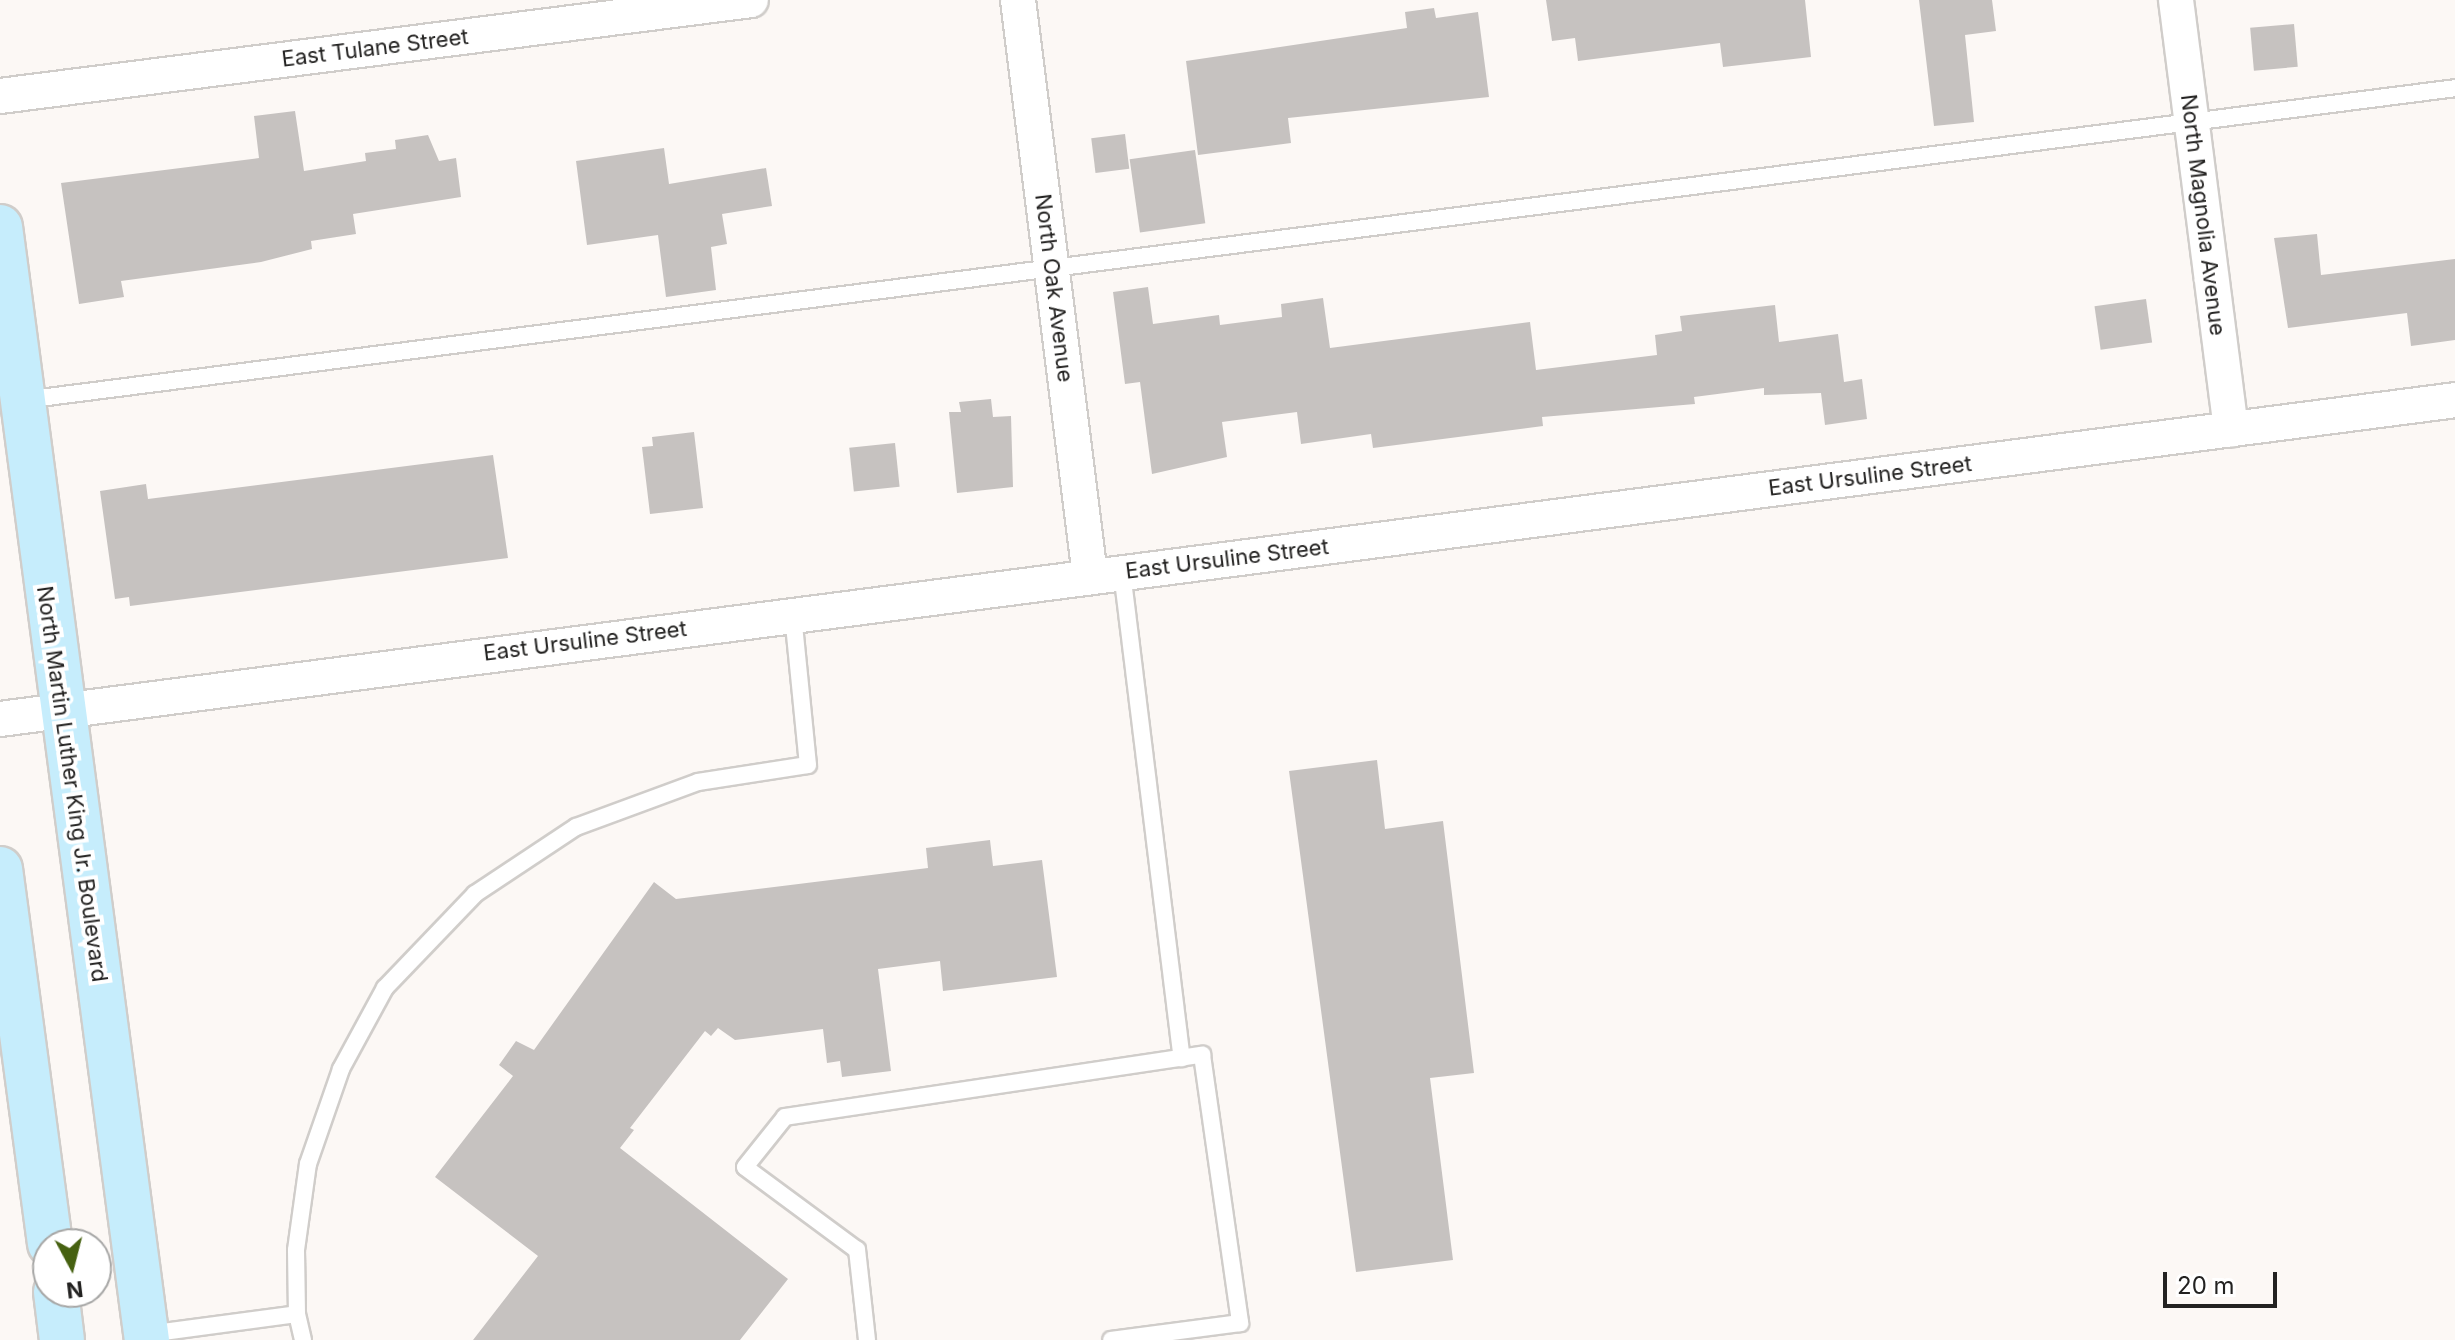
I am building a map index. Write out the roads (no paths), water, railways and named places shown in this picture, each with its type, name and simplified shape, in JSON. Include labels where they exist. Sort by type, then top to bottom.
[{"type":"main road","name":"North Martin Luther King Jr. Boulevard","points":[[0,227],[146,1337]]},
{"type":"main road","points":[[0,869],[48,1228]]},
{"type":"main road","points":[[58,1308],[62,1340]]},
{"type":"street","name":"East Tulane Street","points":[[0,96],[751,0]]},
{"type":"street","name":"North Oak Avenue","points":[[1018,0],[1051,268],[1106,574]]},
{"type":"street","name":"North Magnolia Avenue","points":[[2176,0],[2231,429]]},
{"type":"street","name":"East Ursuline Street","points":[[0,719],[2455,400]]},
{"type":"lane","points":[[22,400],[2455,88]]},
{"type":"lane","points":[[1106,574],[1182,1058]]},
{"type":"lane","points":[[303,1340],[297,1314],[296,1250],[308,1164],[341,1069],[385,988],[475,894],[576,827],[698,782],[808,765],[793,615]]},
{"type":"lane","points":[[867,1340],[857,1250],[745,1167],[785,1117],[1202,1055],[1240,1323],[1111,1340]]},
{"type":"lane","points":[[146,1337],[297,1314]]}]
